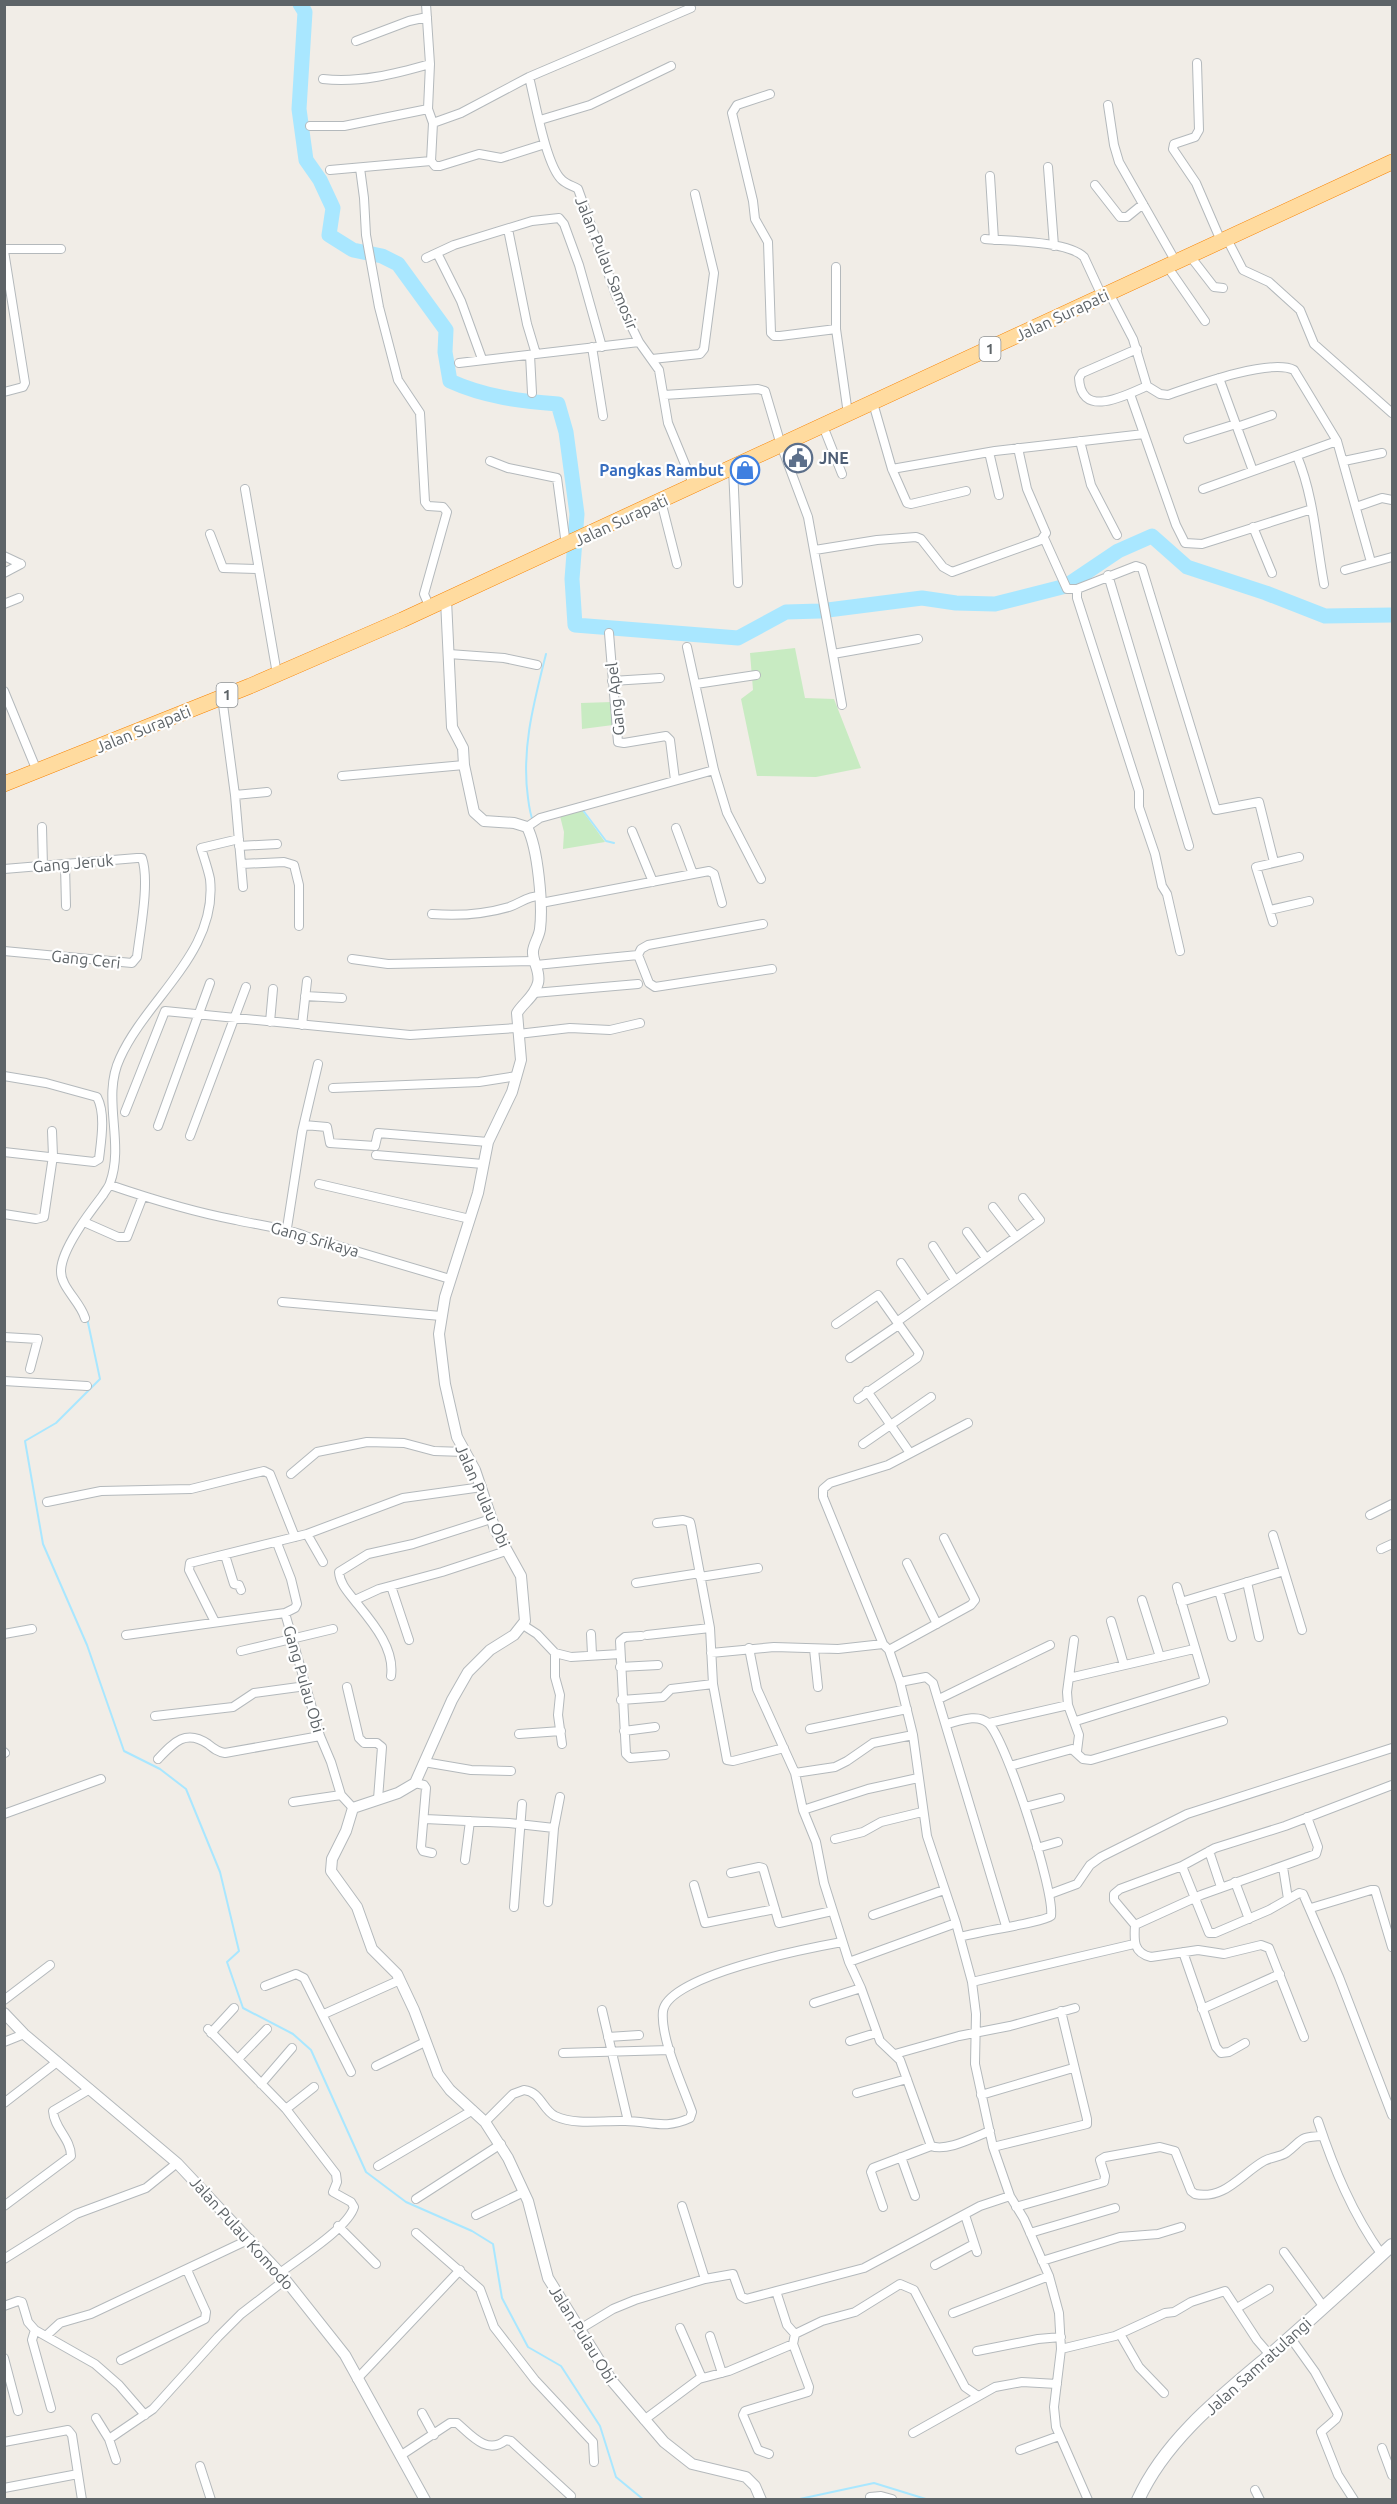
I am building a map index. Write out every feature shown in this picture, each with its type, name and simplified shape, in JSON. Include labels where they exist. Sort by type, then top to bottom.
[{"type":"highway","name":"Jalan Surapati","points":[[4,784],[222,697],[429,608],[1392,162]]},
{"type":"main road","name":"Jalan Samratulangi","points":[[1138,2499],[1160,2462],[1180,2438],[1392,2245]]},
{"type":"street","points":[[426,4],[430,64],[428,109],[433,123],[431,161],[435,166],[479,153],[501,158],[546,144]]},
{"type":"street","points":[[433,123],[462,113],[529,77],[691,8]]},
{"type":"street","points":[[356,41],[409,21],[427,17]]},
{"type":"street","points":[[1197,63],[1198,130],[1195,137],[1174,144],[1173,149],[1196,183],[1224,240],[1242,269],[1269,282],[1300,310],[1314,344],[1392,413]]},
{"type":"street","points":[[323,79],[340,81],[374,79],[430,64]]},
{"type":"street","points":[[540,120],[590,105],[671,66]]},
{"type":"street","name":"Jalan Pulau Samosir","points":[[529,77],[554,169],[561,179],[580,193],[616,295],[639,342],[659,370],[669,423],[694,486]]},
{"type":"street","points":[[770,94],[737,105],[732,113],[753,201],[755,219],[768,242],[771,333],[774,336],[780,336],[836,329]]},
{"type":"street","points":[[1108,105],[1119,162],[1178,261],[1205,321]]},
{"type":"street","points":[[310,126],[344,126],[428,109]]},
{"type":"street","points":[[330,170],[431,161]]},
{"type":"street","points":[[1048,167],[1054,246]]},
{"type":"street","points":[[360,168],[370,268],[398,380],[420,413],[425,502],[428,506],[445,508],[447,512],[424,594],[429,608]]},
{"type":"street","points":[[990,176],[989,239],[1079,251],[1137,349],[1147,386],[1160,394],[1168,395],[1219,378],[1267,369],[1292,369],[1338,441],[1371,562]]},
{"type":"street","points":[[1095,185],[1120,216],[1127,217],[1143,204]]},
{"type":"street","points":[[652,359],[700,354],[704,349],[714,273],[695,194]]},
{"type":"street","points":[[426,258],[462,242],[551,217],[561,219],[582,274],[602,346]]},
{"type":"street","points":[[508,229],[533,354],[532,393]]},
{"type":"street","points":[[4,392],[23,387],[25,383],[4,250],[61,249]]},
{"type":"street","points":[[437,253],[461,301],[482,359]]},
{"type":"street","points":[[1178,261],[1214,287],[1223,288]]},
{"type":"street","points":[[836,267],[836,329],[848,414]]},
{"type":"street","points":[[459,363],[639,342]]},
{"type":"street","points":[[592,347],[603,416]]},
{"type":"street","points":[[1137,349],[1082,373],[1079,378],[1080,386],[1085,394],[1095,401],[1106,403],[1147,386]]},
{"type":"street","points":[[1219,378],[1253,471]]},
{"type":"street","points":[[664,395],[762,389],[767,395],[781,445],[808,517],[842,705]]},
{"type":"street","points":[[1130,394],[1176,525],[1185,543],[1202,544],[1312,509]]},
{"type":"street","points":[[873,402],[892,469],[903,499],[908,504],[966,491]]},
{"type":"street","points":[[1188,439],[1272,415]]},
{"type":"street","points":[[823,426],[842,474]]},
{"type":"street","points":[[892,469],[989,452],[1144,434]]},
{"type":"street","points":[[1080,441],[1092,485],[1117,535]]},
{"type":"street","points":[[1203,489],[1338,441]]},
{"type":"street","points":[[1018,448],[1027,489],[1046,533],[1044,538],[1063,578],[1072,589],[1084,620],[1137,783],[1139,807],[1155,854],[1162,886],[1167,894],[1180,951]]},
{"type":"street","points":[[989,452],[999,495]]},
{"type":"street","points":[[1344,461],[1382,453]]},
{"type":"street","points":[[1298,456],[1312,509],[1324,584]]},
{"type":"street","points":[[490,461],[508,468],[557,478],[568,544]]},
{"type":"street","points":[[733,467],[738,583]]},
{"type":"street","points":[[245,489],[277,674]]},
{"type":"street","points":[[1356,507],[1382,498],[1392,500]]},
{"type":"street","points":[[661,501],[677,564]]},
{"type":"street","points":[[1254,527],[1272,573]]},
{"type":"street","points":[[210,534],[223,568],[258,569]]},
{"type":"street","points":[[815,550],[911,536],[921,539],[943,567],[952,572],[1044,538]]},
{"type":"street","points":[[4,556],[21,564],[4,573]]},
{"type":"street","points":[[1345,570],[1392,557]]},
{"type":"street","points":[[1072,589],[1136,566],[1142,568],[1216,810],[1260,802],[1274,862]]},
{"type":"street","points":[[1108,575],[1189,846]]},
{"type":"street","points":[[4,604],[19,598]]},
{"type":"street","points":[[446,600],[452,727],[463,748],[464,765],[474,812],[484,821],[531,823],[714,770]]},
{"type":"street","name":"Gang Apel","points":[[609,633],[618,742],[666,736],[670,740],[675,780]]},
{"type":"street","points":[[833,654],[918,639]]},
{"type":"street","points":[[687,647],[714,770],[727,813],[761,879]]},
{"type":"street","points":[[449,654],[497,657],[537,665]]},
{"type":"street","points":[[696,684],[756,675]]},
{"type":"street","points":[[612,681],[660,678]]},
{"type":"street","points":[[4,691],[37,771]]},
{"type":"street","points":[[222,697],[235,795],[243,887]]},
{"type":"street","points":[[342,776],[464,765]]},
{"type":"street","points":[[235,795],[267,792]]},
{"type":"street","points":[[531,823],[540,899],[540,929],[533,953],[539,974],[534,993],[638,984]]},
{"type":"street","points":[[42,827],[44,867]]},
{"type":"street","points":[[676,828],[693,874]]},
{"type":"street","points":[[633,831],[653,882]]},
{"type":"street","points":[[85,1318],[82,1308],[62,1276],[61,1268],[64,1257],[84,1222],[110,1185],[116,1147],[111,1096],[113,1076],[120,1057],[184,964],[201,935],[207,916],[210,878],[201,848],[239,843],[277,844]]},
{"type":"street","points":[[1273,922],[1256,867],[1299,857]]},
{"type":"street","name":"Gang Jeruk","points":[[4,869],[142,858]]},
{"type":"street","name":"Gang Ceri","points":[[4,951],[132,963],[136,957],[143,908],[144,865],[142,858]]},
{"type":"street","points":[[241,864],[284,862],[294,865],[299,885],[299,926]]},
{"type":"street","points":[[65,865],[66,906]]},
{"type":"street","points":[[432,914],[477,913],[511,906],[528,897],[540,899],[713,872],[722,903]]},
{"type":"street","points":[[1270,910],[1309,901]]},
{"type":"street","points":[[763,924],[648,945],[641,949],[638,955],[649,983],[655,987],[772,969]]},
{"type":"street","points":[[352,959],[388,964],[536,963],[638,955]]},
{"type":"street","points":[[302,1025],[307,981]]},
{"type":"street","points":[[158,1126],[210,983]]},
{"type":"street","points":[[190,1136],[246,987]]},
{"type":"street","points":[[270,1022],[273,989]]},
{"type":"street","name":"Jalan Pulau Obi","points":[[523,1625],[525,1617],[522,1581],[491,1519],[482,1487],[457,1437],[445,1384],[439,1341],[441,1316],[450,1279],[478,1193],[488,1142],[505,1108],[521,1060],[518,1011],[534,993]]},
{"type":"street","points":[[305,996],[342,998]]},
{"type":"street","points":[[125,1112],[165,1011],[410,1035],[461,1030],[617,1029],[640,1023]]},
{"type":"street","points":[[287,1228],[304,1125],[318,1064]]},
{"type":"street","points":[[4,1076],[94,1095],[98,1100],[101,1140],[99,1159],[94,1162],[4,1152]]},
{"type":"street","points":[[333,1088],[489,1082],[517,1076]]},
{"type":"street","points":[[304,1125],[327,1127],[330,1143],[375,1146],[378,1133],[488,1142]]},
{"type":"street","points":[[4,1214],[36,1219],[44,1217],[52,1156],[52,1131]]},
{"type":"street","points":[[376,1155],[483,1164]]},
{"type":"street","points":[[319,1184],[470,1219]]},
{"type":"street","name":"Gang Srikaya","points":[[110,1185],[235,1220],[287,1228],[450,1279]]},
{"type":"street","points":[[84,1222],[118,1237],[128,1237],[143,1196]]},
{"type":"street","points":[[850,1358],[897,1326],[898,1321],[926,1300],[1040,1220],[1023,1198]]},
{"type":"street","points":[[993,1207],[1016,1237]]},
{"type":"street","points":[[968,1232],[986,1258]]},
{"type":"street","points":[[933,1246],[956,1280]]},
{"type":"street","points":[[901,1263],[926,1300]]},
{"type":"street","points":[[836,1324],[877,1295],[898,1321],[918,1352],[918,1357],[858,1399]]},
{"type":"street","points":[[282,1302],[441,1316]]},
{"type":"street","points":[[4,1337],[38,1339],[30,1369]]},
{"type":"street","points":[[4,1381],[87,1386]]},
{"type":"street","points":[[867,1391],[910,1453]]},
{"type":"street","points":[[862,1444],[930,1397]]},
{"type":"street","points":[[968,1423],[881,1468],[830,1483],[822,1492],[900,1682],[913,1735],[922,1812],[933,1859],[956,1923],[972,1982],[975,2005],[975,2064],[993,2147],[1010,2196],[1049,2276],[1059,2313],[1061,2349],[1054,2419],[1059,2436],[1088,2499]]},
{"type":"street","points":[[291,1474],[317,1452],[367,1442],[404,1443],[434,1451],[465,1452]]},
{"type":"street","points":[[47,1502],[101,1491],[191,1489],[264,1471],[270,1474],[295,1537]]},
{"type":"street","points":[[216,1622],[189,1565],[192,1562],[307,1534],[403,1498],[482,1487]]},
{"type":"street","points":[[1370,1515],[1392,1504]]},
{"type":"street","points":[[391,1676],[393,1663],[391,1657],[375,1627],[344,1586],[339,1572],[360,1558],[491,1519]]},
{"type":"street","points":[[657,1523],[683,1520],[690,1522],[710,1628],[713,1684],[727,1760],[733,1761],[784,1748]]},
{"type":"street","points":[[307,1534],[323,1562]]},
{"type":"street","points":[[1273,1535],[1302,1630]]},
{"type":"street","points":[[711,1653],[749,1648],[886,1647],[937,1624],[971,1605],[975,1600],[944,1538]]},
{"type":"street","points":[[277,1543],[291,1579],[297,1604],[295,1608],[285,1612]]},
{"type":"street","points":[[1381,1549],[1392,1544]]},
{"type":"street","points":[[355,1600],[391,1586],[507,1551]]},
{"type":"street","points":[[225,1555],[234,1584],[241,1590]]},
{"type":"street","points":[[907,1563],[937,1624]]},
{"type":"street","points":[[636,1583],[758,1568]]},
{"type":"street","points":[[1181,1602],[1284,1571]]},
{"type":"street","points":[[1247,1582],[1260,1637]]},
{"type":"street","points":[[391,1586],[410,1640]]},
{"type":"street","points":[[1076,1721],[1205,1681],[1177,1587]]},
{"type":"street","points":[[1219,1591],[1232,1637]]},
{"type":"street","points":[[1142,1600],[1160,1657]]},
{"type":"street","name":"Gang Pulau Obi","points":[[126,1635],[285,1612],[320,1736],[332,1762],[341,1795],[353,1808]]},
{"type":"street","points":[[1111,1621],[1124,1665]]},
{"type":"street","points":[[353,1808],[398,1793],[416,1783],[452,1700],[468,1672],[478,1659],[514,1635],[523,1625],[537,1634],[542,1642],[555,1653],[571,1656],[620,1654]]},
{"type":"street","points":[[665,1755],[628,1757],[621,1700],[621,1638],[710,1628]]},
{"type":"street","points":[[4,1634],[32,1629]]},
{"type":"street","points":[[241,1651],[333,1629]]},
{"type":"street","points":[[591,1634],[592,1654]]},
{"type":"street","points":[[1074,1640],[1068,1705],[1076,1721],[1079,1736],[1077,1751]]},
{"type":"street","points":[[939,1699],[1050,1645]]},
{"type":"street","points":[[749,1648],[757,1689],[795,1773],[803,1810],[816,1842],[832,1911],[849,1962],[880,2041],[900,2060],[930,2146]]},
{"type":"street","points":[[814,1649],[818,1687]]},
{"type":"street","points":[[1069,1678],[1194,1649]]},
{"type":"street","points":[[555,1653],[555,1677],[560,1695],[558,1715],[562,1744]]},
{"type":"street","points":[[620,1667],[658,1665]]},
{"type":"street","points":[[900,1682],[921,1677],[930,1679],[939,1699],[1006,1926]]},
{"type":"street","points":[[621,1700],[663,1696],[671,1689],[713,1684]]},
{"type":"street","points":[[155,1716],[233,1707],[254,1693],[306,1686]]},
{"type":"street","points":[[347,1687],[359,1738],[364,1743],[377,1743],[382,1747],[378,1799]]},
{"type":"street","points":[[947,1724],[971,1718],[988,1723],[1068,1705]]},
{"type":"street","points":[[810,1730],[907,1709]]},
{"type":"street","points":[[1010,1766],[1066,1750],[1077,1751],[1083,1758],[1091,1760],[1222,1721]]},
{"type":"street","points":[[960,1937],[1048,1919],[1052,1911],[1050,1894],[1025,1807],[1004,1747],[988,1723]]},
{"type":"street","points":[[624,1731],[655,1727]]},
{"type":"street","points":[[519,1734],[561,1731]]},
{"type":"street","points":[[795,1773],[835,1767],[873,1743],[913,1735]]},
{"type":"street","points":[[158,1758],[172,1744],[188,1737],[197,1737],[218,1752],[225,1753],[320,1736]]},
{"type":"street","points":[[1050,1894],[1077,1884],[1094,1861],[1170,1821],[1392,1748]]},
{"type":"street","points":[[424,1762],[471,1770],[511,1771]]},
{"type":"street","points":[[803,1810],[868,1789],[918,1778]]},
{"type":"street","points":[[4,1814],[101,1779]]},
{"type":"street","points":[[416,1783],[426,1788],[421,1847],[423,1851],[432,1853]]},
{"type":"street","points":[[1304,2037],[1269,1948],[1265,1945],[1224,1954],[1205,1950],[1150,1958],[1138,1951],[1134,1944],[1135,1925],[1114,1900],[1116,1891],[1182,1866],[1209,1851],[1307,1818],[1392,1785]]},
{"type":"street","points":[[293,1802],[341,1795]]},
{"type":"street","points":[[548,1902],[554,1828],[560,1797]]},
{"type":"street","points":[[1025,1807],[1060,1798]]},
{"type":"street","points":[[514,1907],[522,1804]]},
{"type":"street","name":"Jalan Pulau Obi","points":[[353,1808],[346,1832],[332,1859],[331,1870],[357,1906],[372,1949],[391,1966],[400,1980],[443,2083],[485,2122],[501,2144],[524,2192],[537,2229],[548,2278],[612,2382],[664,2442],[692,2464],[746,2477],[755,2486],[761,2499]]},
{"type":"street","points":[[835,1839],[863,1832],[881,1822],[922,1812]]},
{"type":"street","points":[[1135,1925],[1221,1887],[1283,1867],[1317,1853],[1318,1847],[1307,1818]]},
{"type":"street","points":[[425,1819],[554,1828]]},
{"type":"street","points":[[465,1860],[470,1821]]},
{"type":"street","points":[[1037,1848],[1058,1842]]},
{"type":"street","points":[[1209,1851],[1221,1887]]},
{"type":"street","points":[[1182,1866],[1209,1933],[1205,1950]]},
{"type":"street","points":[[1283,1867],[1288,1899]]},
{"type":"street","points":[[731,1873],[763,1868],[778,1922],[832,1911]]},
{"type":"street","points":[[1234,1882],[1249,1919]]},
{"type":"street","points":[[694,1885],[705,1923],[775,1909]]},
{"type":"street","points":[[873,1916],[944,1890]]},
{"type":"street","points":[[1311,1908],[1373,1890],[1377,1892],[1389,1920],[1392,1947]]},
{"type":"street","points":[[1209,1933],[1249,1919],[1302,1893],[1311,1908],[1392,2115]]},
{"type":"street","points":[[849,1962],[956,1923]]},
{"type":"street","points":[[485,2122],[513,2094],[524,2090],[535,2093],[551,2113],[557,2116],[589,2122],[628,2121],[664,2125],[686,2120],[692,2116],[670,2050],[663,2014],[665,2004],[678,1992],[731,1968],[842,1942]]},
{"type":"street","points":[[972,1982],[1134,1944]]},
{"type":"street","points":[[1182,1952],[1218,2050],[1221,2053],[1229,2052],[1245,2043]]},
{"type":"street","points":[[4,2000],[50,1965]]},
{"type":"street","points":[[1202,2009],[1280,1974]]},
{"type":"street","points":[[265,1986],[300,1975],[324,2014],[351,2072]]},
{"type":"street","points":[[324,2014],[400,1980]]},
{"type":"street","points":[[814,2003],[861,1988]]},
{"type":"street","points":[[895,2054],[1010,2026],[1076,2007]]},
{"type":"street","points":[[109,2439],[145,2415],[233,2322],[332,2234],[354,2210],[353,2205],[333,2192],[337,2182],[336,2174],[286,2109],[210,2031],[234,2008]]},
{"type":"street","points":[[602,2010],[628,2121]]},
{"type":"street","points":[[993,2147],[1087,2124],[1088,2119],[1073,2068],[1061,2011]]},
{"type":"street","name":"Jalan Pulau Komodo","points":[[4,2013],[24,2034],[177,2163],[283,2277],[345,2355],[425,2499]]},
{"type":"street","points":[[238,2059],[267,2028]]},
{"type":"street","points":[[850,2041],[876,2033]]},
{"type":"street","points":[[4,2042],[24,2034]]},
{"type":"street","points":[[608,2037],[639,2035]]},
{"type":"street","points":[[376,2066],[425,2042]]},
{"type":"street","points":[[261,2084],[292,2048]]},
{"type":"street","points":[[563,2053],[670,2050]]},
{"type":"street","points":[[4,2103],[57,2062]]},
{"type":"street","points":[[981,2095],[1073,2068]]},
{"type":"street","points":[[857,2093],[907,2079]]},
{"type":"street","points":[[286,2109],[314,2087]]},
{"type":"street","points":[[4,2206],[71,2156],[71,2148],[54,2119],[53,2112],[90,2089]]},
{"type":"street","points":[[378,2166],[473,2110]]},
{"type":"street","points":[[1318,2121],[1345,2195],[1365,2232],[1382,2255]]},
{"type":"street","points":[[883,2207],[871,2170],[930,2146],[937,2148],[946,2146],[990,2132]]},
{"type":"street","points":[[1016,2207],[1104,2182],[1105,2176],[1100,2160],[1105,2157],[1160,2147],[1175,2151],[1191,2191],[1201,2196],[1215,2194],[1223,2191],[1266,2160],[1287,2152],[1298,2141],[1308,2137],[1323,2136]]},
{"type":"street","points":[[416,2199],[501,2144]]},
{"type":"street","points":[[901,2157],[915,2196]]},
{"type":"street","points":[[4,2259],[76,2214],[146,2188],[177,2163]]},
{"type":"street","points":[[476,2215],[524,2192]]},
{"type":"street","points":[[580,2329],[623,2305],[705,2279],[733,2274],[741,2296],[746,2299],[864,2268],[980,2206],[1010,2196]]},
{"type":"street","points":[[682,2206],[705,2279]]},
{"type":"street","points":[[1030,2233],[1115,2208]]},
{"type":"street","points":[[935,2265],[975,2248],[965,2215]]},
{"type":"street","points":[[338,2226],[376,2264]]},
{"type":"street","points":[[1042,2261],[1120,2237],[1158,2234],[1181,2227]]},
{"type":"street","points":[[416,2233],[480,2289],[494,2327],[535,2380],[592,2442],[594,2462]]},
{"type":"street","points":[[47,2335],[60,2323],[91,2314],[250,2239]]},
{"type":"street","points":[[1284,2252],[1323,2306]]},
{"type":"street","points":[[121,2360],[205,2319],[206,2312],[187,2270]]},
{"type":"street","points":[[357,2379],[460,2270]]},
{"type":"street","points":[[953,2313],[1049,2276]]},
{"type":"street","points":[[795,2334],[822,2321],[855,2312],[900,2284],[909,2286],[914,2290],[965,2387],[978,2396]]},
{"type":"street","points":[[1237,2308],[1269,2289]]},
{"type":"street","points":[[769,2454],[758,2450],[743,2415],[746,2411],[808,2392],[794,2344],[795,2334],[787,2325],[776,2291]]},
{"type":"street","points":[[1061,2349],[1120,2334],[1165,2313],[1171,2313],[1191,2302],[1224,2291],[1257,2340],[1270,2355]]},
{"type":"street","points":[[4,2306],[15,2301],[22,2302],[28,2322],[35,2330],[95,2364],[119,2385],[145,2415]]},
{"type":"street","points":[[680,2328],[702,2378]]},
{"type":"street","points":[[35,2330],[32,2340],[51,2408]]},
{"type":"street","points":[[1120,2334],[1139,2367],[1164,2393]]},
{"type":"street","points":[[710,2336],[722,2373]]},
{"type":"street","points":[[977,2351],[1038,2339],[1061,2337]]},
{"type":"street","points":[[1290,2337],[1315,2372],[1338,2414],[1336,2419],[1321,2432],[1338,2475],[1354,2499]]},
{"type":"street","points":[[644,2420],[702,2378],[722,2373],[794,2344]]},
{"type":"street","points":[[4,2358],[18,2411]]},
{"type":"street","points":[[913,2433],[987,2390],[1007,2383],[1056,2384]]},
{"type":"street","points":[[422,2413],[434,2435]]},
{"type":"street","points":[[96,2418],[109,2439],[116,2460]]},
{"type":"street","points":[[400,2456],[454,2422],[459,2424],[469,2436],[492,2446],[506,2440],[511,2441],[571,2496]]},
{"type":"street","points":[[4,2442],[68,2430],[72,2435],[82,2499]]},
{"type":"street","points":[[1020,2450],[1059,2436]]},
{"type":"street","points":[[1382,2448],[1392,2475]]},
{"type":"street","points":[[200,2466],[211,2499]]},
{"type":"street","points":[[4,2488],[78,2474]]},
{"type":"street","points":[[1255,2490],[1260,2499]]},
{"type":"street","points":[[871,2499],[870,2497],[881,2496],[892,2499]]},
{"type":"green space","points":[[795,648],[805,698],[834,699],[861,768],[816,777],[757,776],[741,699],[753,690],[750,653]]},
{"type":"green space","points":[[612,702],[613,725],[582,729],[581,703]]},
{"type":"green space","points":[[582,810],[605,842],[563,849],[564,832],[560,816]]},
{"type":"waterway","points":[[300,4],[305,12],[299,109],[306,160],[320,180],[333,208],[329,235],[353,250],[382,256],[398,264],[446,330],[445,352],[450,381],[476,391],[503,397],[558,404],[566,432],[577,514],[572,579],[575,625],[738,638],[786,612],[820,611],[922,598],[956,603],[995,604],[1066,586],[1118,551],[1152,536],[1187,567],[1266,593],[1325,616],[1392,615]]},
{"type":"waterway","points":[[533,821],[526,780],[527,744],[546,654]]},
{"type":"waterway","points":[[582,809],[606,841],[614,843]]},
{"type":"waterway","points":[[87,1318],[100,1379],[56,1423],[25,1441],[43,1544],[87,1645],[124,1751],[160,1769],[186,1789],[220,1872],[239,1951],[227,1962],[243,2008],[293,2034],[311,2050],[366,2172],[406,2202],[472,2231],[493,2244],[502,2298],[528,2347],[561,2366],[600,2426],[616,2477],[644,2500]]},
{"type":"waterway","points":[[795,2500],[874,2483],[929,2500]]},
{"type":"place","name":"JNE","points":[[798,458]]},
{"type":"place","name":"Pangkas Rambut","points":[[745,470]]}]
